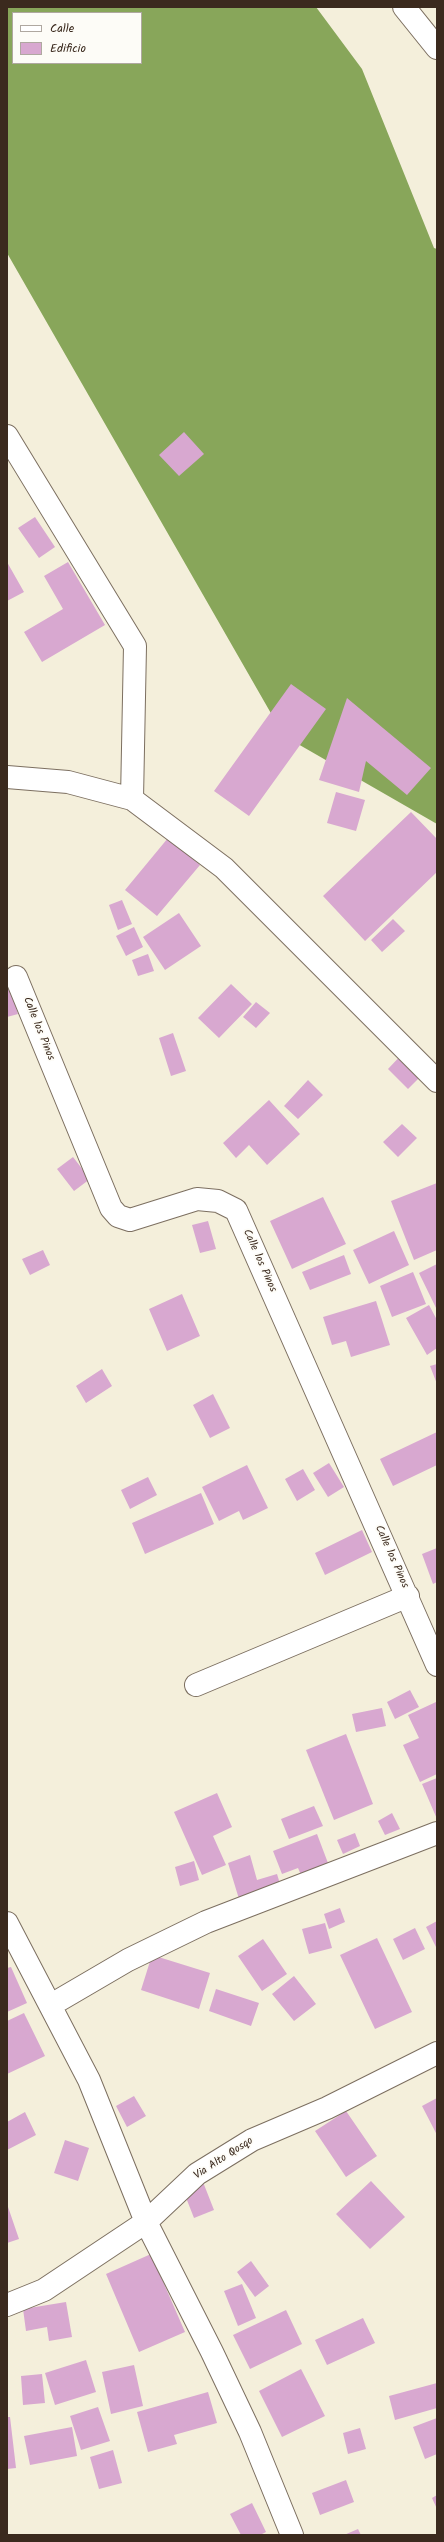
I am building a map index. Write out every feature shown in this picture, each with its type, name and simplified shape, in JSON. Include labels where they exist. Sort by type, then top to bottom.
[{"type":"street","points":[[404,7],[437,48]]},
{"type":"street","points":[[7,436],[135,646],[132,799]]},
{"type":"street","points":[[7,777],[68,782],[132,799],[224,868],[437,1081]]},
{"type":"street","name":"Calle los Pinos","points":[[16,977],[111,1208],[118,1216],[130,1220],[197,1199],[218,1201],[236,1210],[408,1596],[437,1665]]},
{"type":"street","points":[[196,1684],[408,1596]]},
{"type":"street","points":[[51,2005],[128,1960],[206,1922],[437,1833]]},
{"type":"street","points":[[7,1923],[89,2080],[146,2222],[212,2352],[250,2432],[292,2535]]},
{"type":"street","name":"Via Alto Qosqo","points":[[7,2305],[44,2290],[146,2222],[197,2174],[252,2140],[327,2108],[437,2053]]},
{"type":"green space","points":[[7,7],[316,7],[362,69],[434,248],[437,249],[437,824],[284,736],[7,253]]},
{"type":"building","points":[[184,432],[204,454],[179,476],[159,455]]},
{"type":"building","points":[[35,517],[55,547],[39,558],[18,528]]},
{"type":"building","points":[[7,562],[24,592],[7,601]]},
{"type":"building","points":[[68,562],[105,625],[42,662],[24,632],[63,609],[44,576]]},
{"type":"building","points":[[291,684],[326,709],[249,816],[214,791]]},
{"type":"building","points":[[347,698],[431,768],[407,795],[366,761],[359,792],[319,780]]},
{"type":"building","points":[[336,792],[365,800],[356,831],[327,823]]},
{"type":"building","points":[[411,812],[437,839],[437,872],[365,941],[323,896]]},
{"type":"building","points":[[168,838],[200,865],[157,916],[125,890]]},
{"type":"building","points":[[122,900],[132,924],[118,930],[109,905]]},
{"type":"building","points":[[179,913],[201,946],[165,970],[143,937]]},
{"type":"building","points":[[393,919],[405,931],[382,952],[371,940]]},
{"type":"building","points":[[134,927],[143,947],[126,956],[116,936]]},
{"type":"building","points":[[148,954],[154,971],[138,976],[132,960]]},
{"type":"building","points":[[231,984],[252,1004],[219,1038],[198,1018]]},
{"type":"building","points":[[10,988],[18,1014],[7,1017],[7,989]]},
{"type":"building","points":[[256,1002],[270,1013],[256,1028],[243,1017]]},
{"type":"building","points":[[173,1033],[186,1071],[171,1076],[159,1038]]},
{"type":"building","points":[[405,1051],[426,1071],[408,1089],[388,1069]]},
{"type":"building","points":[[308,1080],[323,1095],[298,1119],[284,1106]]},
{"type":"building","points":[[269,1100],[300,1134],[267,1165],[249,1145],[236,1158],[223,1143]]},
{"type":"building","points":[[402,1124],[417,1138],[398,1157],[383,1142]]},
{"type":"building","points":[[73,1157],[90,1179],[74,1191],[57,1169]]},
{"type":"building","points":[[437,1183],[437,1250],[414,1260],[391,1201]]},
{"type":"building","points":[[323,1197],[346,1244],[292,1269],[270,1221]]},
{"type":"building","points":[[208,1221],[216,1249],[200,1253],[192,1225]]},
{"type":"building","points":[[394,1231],[409,1265],[369,1284],[353,1250]]},
{"type":"building","points":[[43,1250],[50,1265],[30,1275],[22,1259]]},
{"type":"building","points":[[344,1255],[351,1274],[310,1290],[302,1272]]},
{"type":"building","points":[[437,1264],[437,1310],[419,1273]]},
{"type":"building","points":[[413,1272],[426,1304],[392,1317],[380,1286]]},
{"type":"building","points":[[182,1294],[200,1336],[167,1351],[149,1309]]},
{"type":"building","points":[[376,1301],[390,1345],[351,1357],[346,1341],[332,1345],[323,1317]]},
{"type":"building","points":[[429,1305],[437,1320],[437,1348],[427,1355],[406,1318]]},
{"type":"building","points":[[437,1364],[437,1384],[430,1366]]},
{"type":"building","points":[[102,1369],[112,1386],[86,1403],[76,1386]]},
{"type":"building","points":[[213,1394],[230,1428],[210,1438],[193,1405]]},
{"type":"building","points":[[437,1432],[437,1465],[393,1486],[380,1459]]},
{"type":"building","points":[[329,1463],[344,1487],[328,1497],[313,1473]]},
{"type":"building","points":[[247,1465],[268,1508],[243,1520],[239,1511],[219,1521],[202,1487]]},
{"type":"building","points":[[303,1469],[315,1490],[297,1501],[285,1479]]},
{"type":"building","points":[[148,1477],[157,1495],[130,1509],[121,1490]]},
{"type":"building","points":[[201,1493],[214,1524],[145,1554],[132,1523]]},
{"type":"building","points":[[362,1530],[372,1552],[325,1575],[315,1553]]},
{"type":"building","points":[[437,1548],[437,1582],[433,1584],[422,1554]]},
{"type":"building","points":[[410,1690],[419,1707],[395,1719],[387,1702]]},
{"type":"building","points":[[436,1702],[437,1774],[420,1782],[403,1745],[419,1738],[408,1715]]},
{"type":"building","points":[[382,1708],[386,1726],[356,1732],[352,1714]]},
{"type":"building","points":[[346,1734],[373,1804],[334,1820],[306,1750]]},
{"type":"building","points":[[437,1778],[437,1819],[422,1784]]},
{"type":"building","points":[[217,1793],[232,1827],[213,1836],[226,1865],[202,1875],[174,1812]]},
{"type":"building","points":[[314,1806],[323,1826],[289,1839],[281,1819]]},
{"type":"building","points":[[392,1813],[400,1829],[385,1835],[378,1821]]},
{"type":"building","points":[[355,1833],[360,1846],[343,1854],[337,1840]]},
{"type":"building","points":[[317,1834],[331,1871],[304,1882],[298,1868],[282,1874],[273,1851]]},
{"type":"building","points":[[250,1855],[257,1880],[277,1874],[281,1887],[239,1899],[228,1863]]},
{"type":"building","points":[[194,1861],[199,1880],[180,1886],[175,1867]]},
{"type":"building","points":[[340,1908],[345,1922],[329,1929],[324,1914]]},
{"type":"building","points":[[437,1921],[437,1949],[426,1927]]},
{"type":"building","points":[[325,1923],[332,1948],[309,1954],[302,1929]]},
{"type":"building","points":[[415,1928],[425,1949],[403,1960],[393,1939]]},
{"type":"building","points":[[377,1938],[412,2012],[375,2029],[340,1955]]},
{"type":"building","points":[[263,1939],[287,1974],[262,1991],[238,1956]]},
{"type":"building","points":[[152,1955],[210,1973],[199,2009],[141,1990]]},
{"type":"building","points":[[11,1967],[27,2003],[7,2012],[7,1968]]},
{"type":"building","points":[[294,1976],[316,2004],[294,2021],[272,1994]]},
{"type":"building","points":[[216,1989],[259,2003],[251,2026],[209,2011]]},
{"type":"building","points":[[24,2013],[45,2056],[7,2074],[7,2021]]},
{"type":"building","points":[[134,2096],[146,2116],[127,2127],[116,2106]]},
{"type":"building","points":[[437,2098],[437,2135],[422,2106]]},
{"type":"building","points":[[346,2111],[377,2156],[346,2177],[315,2131]]},
{"type":"building","points":[[25,2112],[36,2135],[7,2150],[7,2122]]},
{"type":"building","points":[[65,2140],[89,2148],[78,2181],[54,2173]]},
{"type":"building","points":[[371,2181],[405,2217],[370,2249],[336,2214]]},
{"type":"building","points":[[203,2182],[214,2210],[194,2218],[183,2190]]},
{"type":"building","points":[[7,2204],[19,2239],[7,2243]]},
{"type":"building","points":[[151,2254],[185,2332],[139,2352],[106,2274]]},
{"type":"building","points":[[251,2261],[269,2286],[255,2297],[237,2272]]},
{"type":"building","points":[[242,2284],[256,2318],[238,2326],[224,2291]]},
{"type":"building","points":[[66,2302],[72,2337],[49,2341],[47,2327],[26,2331],[23,2309]]},
{"type":"building","points":[[286,2310],[302,2344],[250,2369],[233,2335]]},
{"type":"building","points":[[363,2318],[375,2343],[327,2365],[315,2340]]},
{"type":"building","points":[[86,2360],[96,2392],[55,2405],[45,2373]]},
{"type":"building","points":[[134,2365],[143,2406],[111,2414],[102,2372]]},
{"type":"building","points":[[301,2369],[325,2416],[282,2437],[259,2391]]},
{"type":"building","points":[[42,2374],[45,2403],[23,2405],[21,2376]]},
{"type":"building","points":[[437,2383],[437,2408],[395,2420],[389,2396]]},
{"type":"building","points":[[208,2392],[217,2423],[174,2435],[177,2444],[148,2452],[137,2412]]},
{"type":"building","points":[[98,2407],[110,2441],[81,2450],[70,2416]]},
{"type":"building","points":[[7,2417],[10,2417],[16,2468],[7,2469]]},
{"type":"building","points":[[437,2418],[437,2454],[425,2459],[413,2427]]},
{"type":"building","points":[[72,2427],[77,2456],[30,2465],[24,2436]]},
{"type":"building","points":[[360,2428],[366,2449],[348,2454],[343,2433]]},
{"type":"building","points":[[113,2450],[122,2483],[99,2489],[90,2457]]},
{"type":"building","points":[[346,2480],[354,2502],[320,2515],[312,2493]]},
{"type":"building","points":[[437,2495],[437,2509],[432,2498]]},
{"type":"building","points":[[252,2503],[266,2532],[260,2535],[241,2535],[230,2514]]},
{"type":"building","points":[[358,2529],[361,2535],[344,2535]]}]
